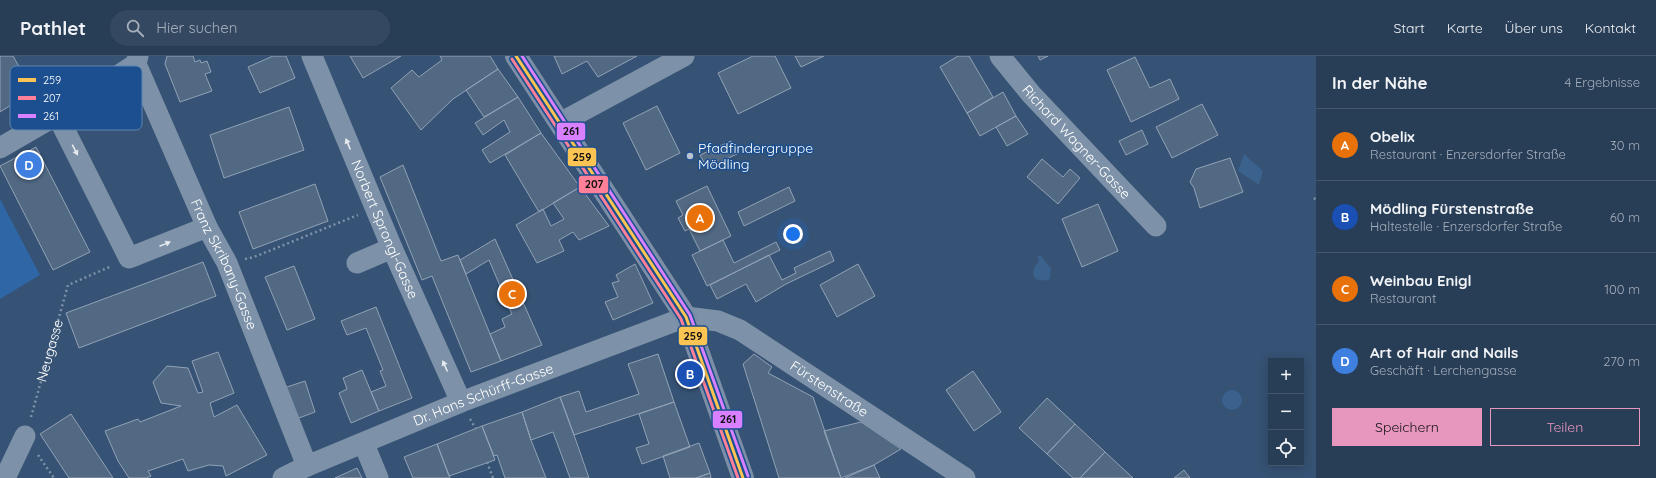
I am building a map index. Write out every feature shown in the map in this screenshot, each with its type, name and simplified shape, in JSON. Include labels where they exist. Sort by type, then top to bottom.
[{"type":"main road","points":[[516,56],[686,317],[743,478]]},
{"type":"street","name":"Norbert Sprongl-Gasse","points":[[312,56],[392,248],[461,402]]},
{"type":"street","points":[[560,122],[684,56]]},
{"type":"street","name":"Richard Wagner-Gasse","points":[[1000,56],[1031,94],[1156,226]]},
{"type":"street","points":[[128,66],[137,60]]},
{"type":"street","name":"Franz Skribany-Gasse","points":[[142,72],[208,227],[227,263],[307,466]]},
{"type":"street","points":[[0,148],[32,130]]},
{"type":"street","points":[[65,130],[129,258],[208,227]]},
{"type":"street","points":[[357,263],[392,248]]},
{"type":"street","name":"Dr. Hans Schürff-Gasse","points":[[283,478],[307,466],[364,444],[461,402],[686,317]]},
{"type":"street","name":"Fürstenstraße","points":[[686,317],[718,321],[740,330],[965,478]]},
{"type":"street","points":[[5,478],[25,436]]},
{"type":"street","points":[[364,444],[378,478]]},
{"type":"path","points":[[227,263],[254,257],[375,208]]},
{"type":"path","name":"Neugasse","points":[[25,436],[68,285],[129,258]]},
{"type":"path","points":[[25,436],[54,478]]},
{"type":"path","points":[[487,462],[493,478]]},
{"type":"shaded area","points":[[1244,154],[1263,171],[1259,185],[1238,171]]},
{"type":"shaded area","points":[[0,199],[40,275],[0,299]]},
{"type":"shaded area","points":[[1040,255],[1051,268],[1050,279],[1040,280],[1034,277],[1034,270],[1039,261],[1038,256]]},
{"type":"shaded area","points":[[1232,390],[1239,393],[1242,400],[1239,407],[1232,410],[1225,407],[1222,400],[1225,393]]},
{"type":"building","points":[[0,56],[13,56],[19,66],[10,66],[10,106],[0,112]]},
{"type":"building","points":[[167,56],[193,56],[195,62],[200,60],[201,63],[207,61],[211,72],[205,74],[212,91],[180,102],[165,64]]},
{"type":"building","points":[[273,56],[286,56],[295,78],[260,93],[248,67]]},
{"type":"building","points":[[350,56],[401,56],[363,78]]},
{"type":"building","points":[[440,56],[490,56],[498,69],[453,99],[421,130],[391,88],[412,70],[419,77],[442,60]]},
{"type":"building","points":[[554,56],[637,56],[598,77],[587,61],[562,74]]},
{"type":"building","points":[[753,56],[775,56],[791,88],[738,114],[718,73]]},
{"type":"building","points":[[795,56],[824,56],[801,67]]},
{"type":"building","points":[[958,56],[969,56],[993,97],[967,113],[940,67]]},
{"type":"building","points":[[1038,56],[1048,56],[1040,60]]},
{"type":"building","points":[[1135,57],[1150,88],[1170,79],[1179,99],[1131,122],[1107,70]]},
{"type":"building","points":[[498,69],[518,97],[484,117],[466,90]]},
{"type":"building","points":[[1003,92],[1016,116],[980,136],[967,113]]},
{"type":"building","points":[[518,97],[541,133],[490,163],[482,150],[510,132],[504,120],[483,135],[475,123]]},
{"type":"building","points":[[1202,104],[1218,135],[1172,158],[1156,127]]},
{"type":"building","points":[[657,106],[680,153],[646,170],[623,123]]},
{"type":"building","points":[[289,107],[304,150],[224,178],[210,135]]},
{"type":"building","points":[[1016,116],[1028,134],[1007,146],[996,127]]},
{"type":"building","points":[[1142,130],[1148,144],[1126,155],[1119,141]]},
{"type":"building","points":[[541,133],[580,187],[539,212],[505,155]]},
{"type":"building","points":[[731,141],[737,154],[707,168],[700,155]]},
{"type":"building","points":[[36,147],[90,252],[53,270],[0,166]]},
{"type":"building","points":[[1230,158],[1243,192],[1200,208],[1194,188],[1190,182],[1196,169]]},
{"type":"building","points":[[1042,159],[1063,177],[1070,169],[1080,178],[1058,204],[1027,177]]},
{"type":"building","points":[[403,165],[441,261],[458,255],[501,361],[471,372],[432,276],[422,280],[380,177]]},
{"type":"building","points":[[315,184],[328,221],[253,249],[239,212]]},
{"type":"building","points":[[707,186],[731,236],[700,251],[689,229],[685,231],[678,218],[683,215],[676,201]]},
{"type":"building","points":[[580,187],[609,226],[579,240],[573,232],[559,240],[564,251],[537,263],[516,225],[543,209],[551,226],[564,219],[553,203]]},
{"type":"building","points":[[789,187],[795,201],[744,226],[738,212]]},
{"type":"building","points":[[1098,204],[1118,251],[1082,267],[1062,219]]},
{"type":"building","points":[[495,239],[542,345],[501,361],[490,334],[505,327],[502,319],[512,314],[489,260],[466,274],[460,260]]},
{"type":"building","points":[[723,240],[734,263],[776,242],[780,250],[707,286],[692,255]]},
{"type":"building","points":[[830,251],[834,261],[786,284],[756,302],[746,284],[717,299],[710,285],[769,255],[782,280],[796,273],[794,268]]},
{"type":"building","points":[[203,262],[216,296],[79,348],[66,313]]},
{"type":"building","points":[[635,264],[653,303],[613,320],[605,302],[618,297],[612,283],[619,281],[616,275]]},
{"type":"building","points":[[858,264],[875,296],[837,317],[820,285]]},
{"type":"building","points":[[294,266],[315,319],[287,330],[265,277]]},
{"type":"building","points":[[376,307],[412,398],[379,411],[371,392],[386,386],[380,371],[383,370],[366,328],[347,335],[341,321]]},
{"type":"building","points":[[218,352],[234,393],[210,403],[214,417],[237,405],[267,455],[226,476],[223,466],[209,465],[188,471],[183,459],[148,471],[151,476],[146,478],[129,478],[118,461],[105,431],[138,419],[140,422],[181,406],[161,403],[153,382],[167,366],[188,368],[198,393],[203,392],[192,361]]},
{"type":"building","points":[[658,354],[674,402],[574,435],[560,397],[579,391],[586,412],[639,394],[628,364]]},
{"type":"building","points":[[754,354],[772,367],[768,373],[813,397],[841,478],[779,478],[743,364]]},
{"type":"building","points":[[362,370],[379,411],[351,423],[339,393],[347,389],[343,378]]},
{"type":"building","points":[[973,371],[1001,412],[974,431],[946,390]]},
{"type":"building","points":[[305,381],[315,412],[291,421],[281,389]]},
{"type":"building","points":[[560,397],[589,478],[570,478],[553,432],[531,440],[522,412]]},
{"type":"building","points":[[1047,398],[1075,424],[1047,454],[1019,428]]},
{"type":"building","points":[[674,402],[690,447],[642,464],[636,448],[649,444],[639,414]]},
{"type":"building","points":[[522,412],[546,478],[505,478],[497,455],[494,456],[482,426]]},
{"type":"building","points":[[71,414],[113,478],[69,478],[40,434]]},
{"type":"building","points":[[861,422],[901,449],[874,465],[841,478],[824,431]]},
{"type":"building","points":[[1075,424],[1105,452],[1080,478],[1073,478],[1047,454]]},
{"type":"building","points":[[482,426],[495,460],[449,476],[437,444]]},
{"type":"building","points":[[699,443],[710,473],[696,478],[670,478],[663,456]]},
{"type":"building","points":[[437,444],[450,478],[413,478],[404,457]]},
{"type":"building","points":[[1105,452],[1133,478],[1080,478]]},
{"type":"building","points":[[874,465],[880,478],[845,478]]},
{"type":"building","points":[[357,468],[362,478],[335,478]]},
{"type":"building","points":[[1184,470],[1190,478],[1174,478]]},
{"type":"building","points":[[710,473],[711,478],[696,478]]},
{"type":"transit line","name":"259","points":[[516,56],[686,317],[743,478]]},
{"type":"transit line","name":"261","points":[[522,56],[690,315],[748,476]]},
{"type":"transit line","name":"207","points":[[512,59],[681,319],[738,478]]},
{"type":"place","name":"Pfadfindergruppe Mödling","points":[[690,156]]},
{"type":"place","name":"Art of Hair and Nails","points":[[29,165]]},
{"type":"place","name":"Obelix","points":[[700,218]]},
{"type":"place","name":"Weinbau Enigl","points":[[512,294]]},
{"type":"place","name":"Mödling Fürstenstraße","points":[[690,374]]}]
